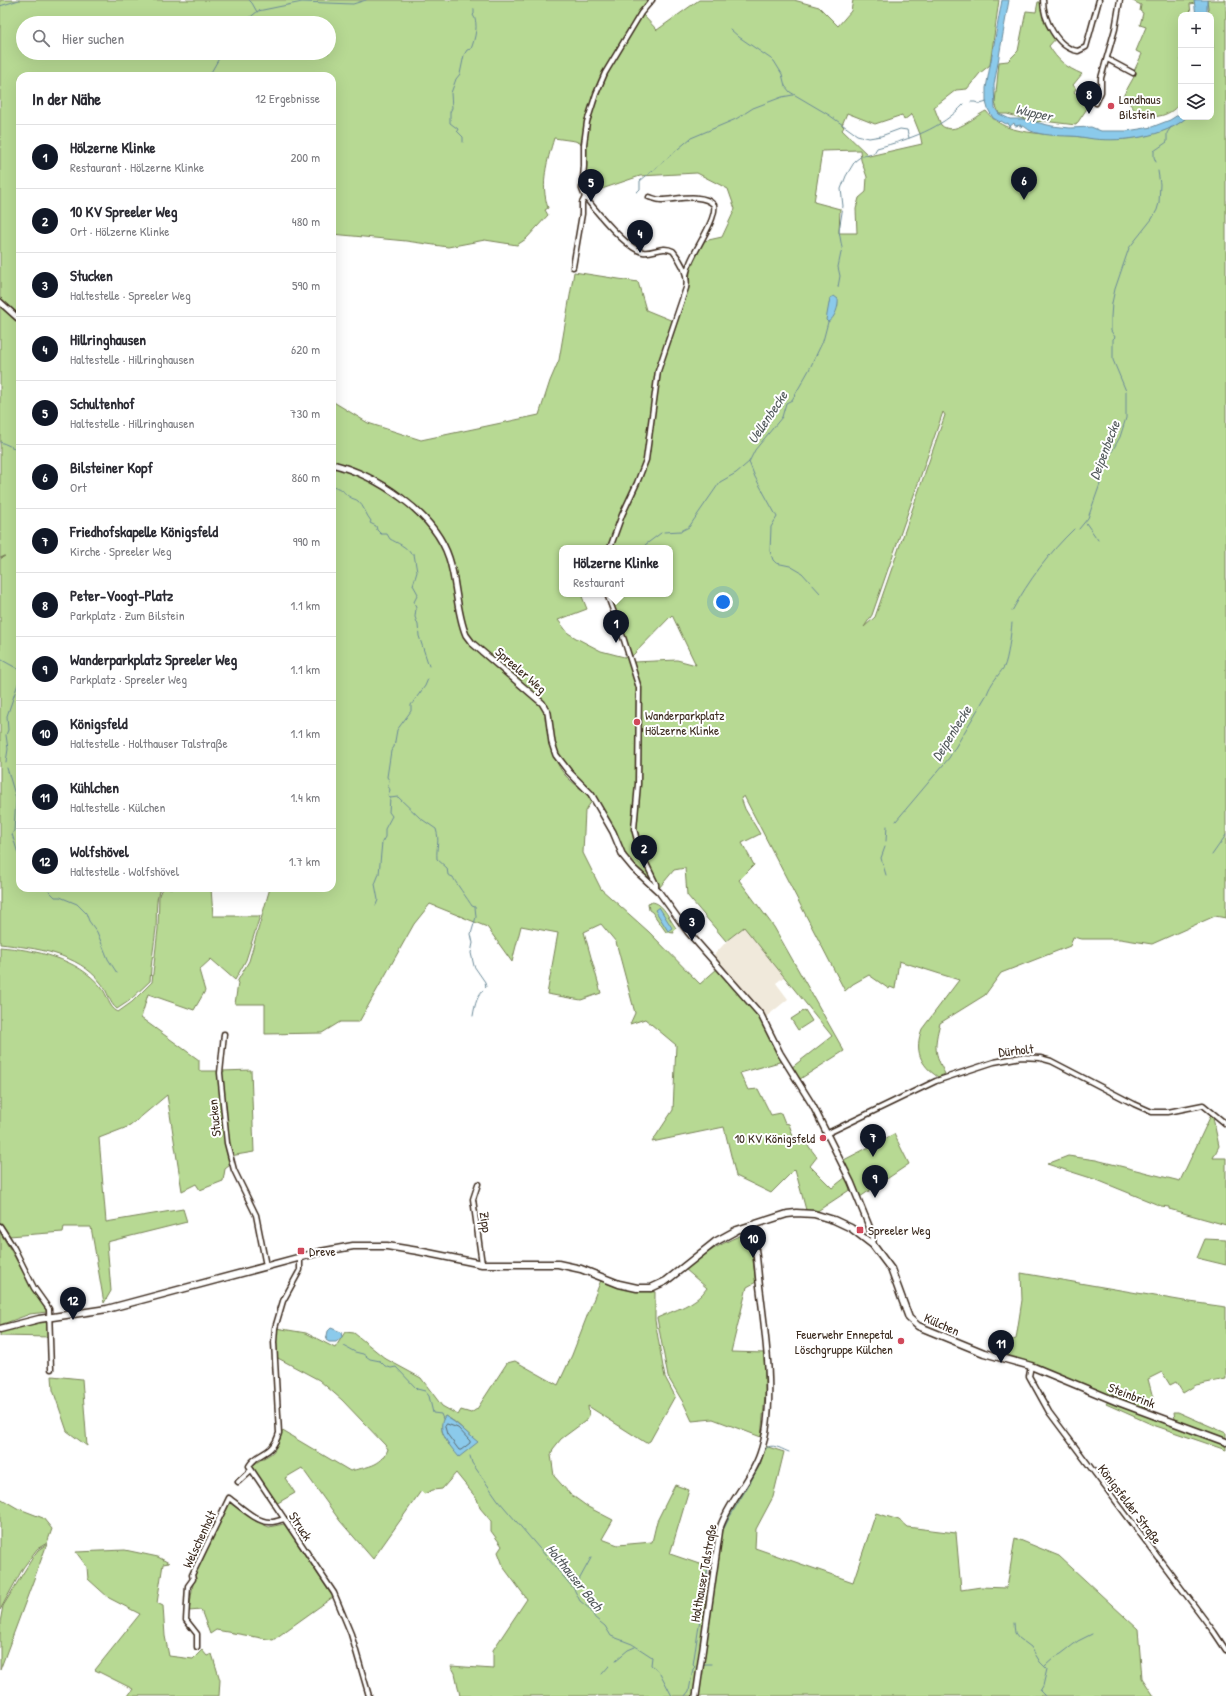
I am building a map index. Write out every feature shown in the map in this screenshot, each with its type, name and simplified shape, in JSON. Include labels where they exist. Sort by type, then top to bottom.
[{"type":"main road","name":"Külchen","points":[[0,1329],[50,1317],[107,1309],[337,1248],[374,1245],[401,1247],[482,1264],[504,1265],[550,1263],[574,1267],[619,1284],[637,1288],[651,1288],[666,1281],[715,1242],[733,1232],[787,1214],[796,1213],[814,1214],[834,1220],[851,1228],[873,1245],[891,1269],[910,1320],[922,1328],[984,1353],[1031,1366]]},
{"type":"main road","name":"Steinbrink","points":[[1031,1366],[1118,1402],[1226,1442]]},
{"type":"street","points":[[652,0],[641,13],[605,73],[596,94],[587,122],[584,144],[582,189],[585,197],[631,247],[645,252],[664,248],[673,251],[678,258],[686,276]]},
{"type":"street","points":[[1043,0],[1046,20],[1053,32],[1073,49],[1081,51],[1086,47],[1099,0]]},
{"type":"street","points":[[1096,103],[1100,92],[1100,78],[1115,29],[1120,0]]},
{"type":"street","points":[[1107,59],[1133,72]]},
{"type":"street","points":[[573,267],[582,214],[582,203],[585,197]]},
{"type":"street","points":[[611,545],[625,508],[646,460],[658,371],[686,286],[686,276],[690,263],[703,240],[714,211],[714,206],[711,202],[702,199],[675,198],[661,200],[649,197]]},
{"type":"street","points":[[0,302],[16,316]]},
{"type":"street","name":"Spreeler Weg","points":[[336,465],[358,472],[373,479],[413,508],[431,526],[442,542],[449,558],[465,632],[468,638],[544,705],[548,715],[552,743],[558,758],[569,772],[587,789],[594,799],[613,832],[622,856],[656,889],[688,932],[761,1015],[780,1053],[809,1100],[858,1198],[873,1240],[873,1245]]},
{"type":"street","points":[[608,597],[624,640],[640,692],[638,784],[634,832],[648,870],[656,884],[656,889]]},
{"type":"street","name":"Stucken","points":[[224,1034],[220,1073],[227,1143],[234,1170],[256,1215],[266,1266]]},
{"type":"street","name":"Dürholt","points":[[826,1134],[936,1080],[994,1062],[1031,1057],[1040,1058],[1059,1064],[1148,1110],[1160,1113],[1203,1105],[1226,1124]]},
{"type":"street","name":"Zipp","points":[[478,1184],[473,1198],[482,1264]]},
{"type":"street","name":"Holthauser Talstraße","points":[[696,1696],[718,1536],[727,1511],[753,1471],[760,1455],[767,1422],[767,1349],[751,1225]]},
{"type":"street","points":[[0,1226],[7,1236],[34,1288],[49,1309],[51,1369]]},
{"type":"street","points":[[238,1482],[251,1470],[249,1466],[252,1461],[272,1448],[276,1443],[279,1433],[274,1342],[275,1328],[283,1302],[300,1270],[300,1257]]},
{"type":"street","name":"Königsfelder Straße","points":[[1031,1366],[1029,1376],[1048,1412],[1226,1650]]},
{"type":"street","name":"Struck","points":[[251,1470],[334,1593],[351,1634],[369,1696]]},
{"type":"street","name":"Welschenholt","points":[[197,1647],[197,1634],[186,1620],[188,1586],[194,1579],[192,1575],[229,1498],[242,1509],[265,1522],[284,1519]]},
{"type":"shaded area","points":[[744,926],[785,976],[776,983],[788,999],[766,1017],[713,956]]},
{"type":"green space","points":[[0,0],[648,0],[639,11],[596,87],[582,144],[575,141],[554,138],[545,173],[545,190],[548,208],[545,210],[548,215],[526,239],[517,245],[485,240],[448,247],[406,241],[336,234],[336,72],[16,72],[16,316],[0,302]]},
{"type":"green space","points":[[699,0],[794,0],[819,7],[838,26],[851,11],[853,0],[999,0],[990,65],[980,73],[967,89],[956,90],[934,107],[941,125],[952,129],[964,125],[986,111],[1001,124],[1020,131],[1099,139],[1125,139],[1141,137],[1166,130],[1183,120],[1214,120],[1214,12],[1209,12],[1207,0],[1226,0],[1226,918],[1215,916],[1152,944],[1120,939],[1082,939],[1073,937],[1070,946],[1001,973],[985,995],[940,1023],[936,1049],[945,1074],[938,1077],[927,1067],[920,1056],[920,1037],[922,1029],[959,980],[899,961],[895,989],[890,987],[889,989],[869,975],[853,984],[845,991],[744,796],[741,798],[745,809],[760,834],[742,843],[754,865],[739,880],[774,927],[844,1051],[800,1079],[791,1068],[832,1036],[744,927],[726,941],[687,895],[685,868],[674,870],[659,888],[626,857],[615,831],[559,757],[551,726],[547,728],[553,753],[561,770],[592,801],[585,811],[583,853],[601,889],[649,932],[700,984],[718,968],[760,1019],[783,1061],[740,1073],[748,1090],[758,1089],[771,1115],[781,1113],[785,1123],[789,1124],[793,1136],[797,1139],[803,1139],[817,1157],[810,1166],[832,1188],[846,1177],[842,1161],[894,1134],[909,1164],[860,1197],[854,1187],[816,1212],[806,1210],[795,1169],[771,1193],[736,1176],[724,1127],[652,1142],[673,1110],[676,1045],[645,1019],[630,1024],[635,1013],[616,942],[601,924],[584,932],[601,993],[581,1000],[547,994],[558,933],[521,926],[512,962],[487,927],[430,904],[414,924],[359,1022],[340,1022],[322,1033],[265,1034],[265,1004],[235,1004],[237,982],[249,961],[269,892],[336,892],[336,467],[366,478],[396,497],[422,521],[445,548],[423,517],[373,479],[336,465],[336,403],[368,423],[421,440],[539,415],[550,381],[559,360],[574,272],[638,282],[646,310],[673,321],[657,371],[645,457],[633,488],[621,512],[610,545],[559,545],[559,597],[582,597],[587,609],[558,620],[568,633],[576,638],[601,651],[628,658],[634,662],[677,660],[696,665],[672,615],[632,656],[630,655],[610,600],[620,597],[673,597],[673,545],[612,545],[623,515],[642,476],[647,461],[659,371],[689,282],[691,264],[704,241],[722,237],[735,209],[728,189],[697,173],[640,176],[587,194],[587,198],[585,194],[584,176],[589,124],[597,96],[615,59],[643,15],[657,30]],"holes":[[[847,113],[875,124],[902,115],[904,120],[912,114],[920,134],[922,144],[869,156],[842,130],[844,127],[842,125]],[[860,150],[861,160],[867,177],[866,192],[859,198],[856,209],[857,233],[839,233],[840,209],[814,202],[822,151]],[[943,412],[945,415],[875,617],[864,627],[872,615]]]},
{"type":"green space","points":[[1131,0],[1194,0],[1195,3],[1190,4],[1191,12],[1178,12],[1178,105],[1168,113],[1150,117],[1138,114],[1130,104],[1122,98],[1135,75],[1134,71],[1142,54],[1136,51],[1146,27],[1140,25],[1143,13],[1140,11],[1141,5]]},
{"type":"green space","points":[[1038,2],[1041,2],[1045,21],[1056,38],[1049,46],[1063,63],[1082,74],[1073,85],[1076,89],[1074,92],[1079,96],[1078,100],[1088,107],[1076,125],[1043,121],[1036,122],[1007,114],[999,114],[995,103],[999,62],[1008,61],[1018,51],[1026,11],[1036,12]]},
{"type":"green space","points":[[0,304],[16,318],[16,892],[158,892],[150,981],[129,1001],[117,1009],[112,1004],[101,983],[80,965],[55,954],[41,950],[0,944],[0,559],[5,556],[0,558]]},
{"type":"green space","points":[[160,892],[211,892],[213,916],[260,916],[246,960],[235,980],[211,959],[199,970],[205,991],[194,1010],[148,994],[141,1018],[199,1060],[199,1071],[218,1071],[230,1165],[225,1169],[223,1181],[200,1190],[196,1184],[182,1191],[167,1095],[130,1126],[99,1138],[106,1222],[183,1209],[187,1222],[107,1242],[111,1291],[104,1303],[91,1227],[64,1227],[63,1232],[9,1236],[26,1271],[0,1228],[0,947],[28,950],[68,962],[91,977],[101,987],[112,1007],[118,1012],[132,1002],[152,982],[158,929]]},
{"type":"green space","points":[[651,902],[659,905],[665,912],[676,928],[673,931],[674,933],[666,932],[649,910],[648,903]]},
{"type":"green space","points":[[805,1010],[812,1021],[798,1030],[791,1019]]},
{"type":"green space","points":[[251,1070],[254,1152],[230,1156],[222,1071]]},
{"type":"green space","points":[[1212,1113],[1219,1146],[1213,1158],[1226,1158],[1226,1225],[1169,1209],[1169,1207],[1161,1206],[1097,1180],[1047,1164],[1068,1156],[1096,1160],[1180,1181]]},
{"type":"green space","points":[[0,1232],[47,1312],[30,1314],[0,1325]]},
{"type":"green space","points":[[749,1232],[756,1282],[747,1287],[731,1352],[765,1353],[765,1396],[761,1437],[713,1419],[692,1421],[668,1377],[657,1318],[691,1303],[707,1288],[685,1269],[716,1248]]},
{"type":"green space","points":[[1205,1239],[1226,1240],[1226,1265],[1197,1258]]},
{"type":"green space","points":[[1021,1273],[1226,1307],[1226,1379],[1196,1385],[1183,1393],[1176,1382],[1170,1385],[1162,1372],[1148,1379],[1153,1398],[1145,1409],[1007,1358],[1012,1340],[1016,1339],[1022,1300]]},
{"type":"green space","points":[[601,1280],[640,1291],[655,1292],[655,1320],[663,1367],[665,1377],[675,1396],[650,1441],[646,1443],[588,1406],[589,1416],[584,1422],[561,1439],[553,1449],[551,1455],[554,1476],[570,1494],[588,1507],[613,1520],[602,1539],[618,1545],[652,1542],[657,1521],[675,1485],[689,1490],[670,1554],[708,1567],[701,1646],[706,1647],[721,1536],[726,1520],[760,1465],[765,1446],[784,1452],[773,1497],[756,1529],[755,1548],[853,1582],[876,1513],[899,1520],[907,1527],[956,1533],[961,1590],[981,1587],[1007,1588],[1015,1538],[1059,1556],[1138,1629],[1142,1678],[1154,1696],[460,1696],[455,1673],[451,1666],[493,1669],[493,1650],[527,1599],[504,1568],[498,1552],[502,1546],[491,1531],[491,1521],[480,1508],[477,1499],[456,1473],[442,1489],[433,1490],[424,1494],[421,1491],[373,1559],[340,1521],[302,1468],[285,1478],[295,1493],[276,1504],[251,1467],[274,1450],[277,1446],[281,1430],[350,1471],[377,1463],[382,1459],[388,1449],[342,1400],[319,1380],[276,1357],[276,1328],[306,1333],[335,1348],[345,1332],[354,1333],[386,1359],[421,1378],[442,1406],[458,1415],[461,1410],[471,1413],[477,1409],[507,1363],[515,1361],[558,1385],[572,1355]],"holes":[[[445,1416],[458,1425],[477,1442],[449,1445],[443,1434],[442,1426]]]},
{"type":"green space","points":[[47,1320],[49,1323],[50,1337],[0,1336],[0,1333],[3,1330]]},
{"type":"green space","points":[[52,1376],[82,1379],[87,1446],[67,1431],[53,1390]]},
{"type":"green space","points":[[1108,1401],[1173,1426],[1175,1420],[1174,1412],[1178,1412],[1226,1433],[1226,1450],[1153,1425],[1106,1404]]},
{"type":"green space","points":[[0,1498],[17,1508],[43,1518],[52,1529],[47,1543],[37,1549],[23,1568],[0,1610]]},
{"type":"green space","points":[[230,1503],[257,1522],[269,1527],[284,1524],[333,1597],[273,1640],[216,1630],[210,1634],[201,1610],[189,1611],[194,1577],[199,1563]]},
{"type":"green space","points":[[47,1544],[0,1670],[0,1622],[3,1606],[33,1557],[38,1550]]},
{"type":"green space","points":[[125,1550],[158,1557],[169,1563],[163,1564],[157,1603],[163,1606],[165,1636],[169,1656],[193,1659],[202,1650],[207,1656],[212,1654],[220,1680],[219,1696],[128,1696],[133,1689],[95,1670],[140,1614],[109,1598],[88,1579],[87,1567],[76,1552]]},
{"type":"water","points":[[1002,0],[1009,0],[994,85],[995,108],[999,114],[1010,119],[1022,119],[1052,126],[1070,128],[1091,127],[1101,131],[1127,131],[1152,127],[1170,120],[1178,115],[1178,120],[1183,120],[1156,134],[1130,139],[1105,140],[1039,133],[1030,131],[1023,126],[1020,127],[1021,125],[1015,126],[1014,123],[1009,127],[1008,123],[1006,124],[1001,121],[1000,122],[993,118],[986,102],[986,88]]},
{"type":"water","points":[[1194,0],[1207,0],[1207,12],[1196,12]]},
{"type":"water","points":[[834,296],[838,299],[837,308],[835,315],[828,322],[826,320],[830,298]]},
{"type":"water","points":[[659,907],[672,928],[668,931],[655,910]]},
{"type":"water","points":[[331,1328],[341,1332],[342,1337],[336,1342],[329,1342],[326,1340],[328,1331]]},
{"type":"water","points":[[445,1416],[478,1442],[459,1457],[445,1438],[442,1421]]},
{"type":"waterway","points":[[0,6],[19,0]]},
{"type":"waterway","points":[[249,0],[257,12]]},
{"type":"waterway","points":[[252,16],[258,11],[302,2],[353,4],[366,0]]},
{"type":"waterway","points":[[463,142],[463,137],[457,131],[458,129],[450,123],[450,112],[452,108],[451,93],[456,79],[460,74],[464,55],[467,50],[471,49],[474,41],[476,31],[476,22],[473,15],[474,9]]},
{"type":"waterway","points":[[730,29],[774,61],[782,74],[785,86],[790,92],[829,115],[857,135],[869,138],[881,136],[900,129],[907,130],[909,138]]},
{"type":"waterway","points":[[211,72],[218,60]]},
{"type":"waterway","points":[[637,192],[640,189],[640,181],[691,138],[736,119],[753,108],[782,97],[793,95]]},
{"type":"waterway","name":"Uellenbecke","points":[[971,102],[980,104],[987,102]]},
{"type":"waterway","name":"Uellenbecke","points":[[838,287],[840,276],[838,267],[842,248],[839,231],[843,206],[841,189],[846,176],[855,161],[863,155],[874,153],[877,148],[913,137],[935,127],[955,113],[964,104]]},
{"type":"waterway","name":"Deipenbecke","points":[[1156,162],[1154,151],[1167,142],[1167,133],[1171,127]]},
{"type":"waterway","name":"Deipenbecke","points":[[1079,529],[1088,518],[1111,453],[1120,437],[1126,418],[1126,391],[1113,360],[1113,339],[1115,337],[1111,331],[1112,303],[1115,289],[1129,248],[1152,219],[1157,210],[1160,184],[1158,171]]},
{"type":"waterway","name":"Uellenbecke","points":[[820,593],[802,573],[790,566],[776,563],[773,560],[770,551],[771,527],[777,517],[755,477],[749,462],[755,450],[782,417],[786,403],[792,400],[809,370],[823,341],[828,322]]},
{"type":"waterway","points":[[0,442],[16,449]]},
{"type":"waterway","points":[[664,532],[681,531],[689,527],[720,482],[736,473],[749,462]]},
{"type":"waterway","points":[[336,487],[341,489],[362,505],[371,521],[370,523],[376,526],[377,530],[381,534],[387,534],[390,539],[404,547],[411,554],[414,554],[417,572],[413,585],[418,594],[414,602],[416,608],[415,617],[418,625],[419,636],[429,666]]},
{"type":"waterway","points":[[1086,523],[1098,540]]},
{"type":"waterway","name":"Deipenbecke","points":[[1012,611],[1025,588],[1040,567],[1074,529]]},
{"type":"waterway","points":[[645,545],[661,533]]},
{"type":"waterway","name":"Deipenbecke","points":[[896,821],[949,758],[1004,667],[1008,652],[1012,623]]},
{"type":"waterway","points":[[0,659],[16,668]]},
{"type":"waterway","points":[[428,679],[425,686],[411,705],[411,711],[397,730],[394,747],[391,751],[387,777],[389,780],[388,786],[390,790],[388,795],[390,798],[398,797],[420,818],[436,829],[438,837],[437,859],[447,868],[448,875],[453,877],[472,906],[475,907],[476,917],[471,934],[473,943],[471,953],[474,966],[485,982],[486,987],[480,993],[473,1016]]},
{"type":"waterway","points":[[6,762],[8,749],[6,735],[8,730],[7,716],[16,690]]},
{"type":"waterway","points":[[7,768],[16,798]]},
{"type":"waterway","points":[[16,798],[14,831],[12,834],[16,847]]},
{"type":"waterway","points":[[376,905],[378,900],[375,884],[379,874],[382,842],[385,837],[385,829],[392,816],[389,812],[390,798]]},
{"type":"waterway","points":[[886,841],[887,826]]},
{"type":"waterway","points":[[1212,855],[1226,835]]},
{"type":"waterway","points":[[885,847],[881,858],[886,875]]},
{"type":"waterway","points":[[50,892],[55,897],[60,897],[77,904],[86,913],[89,921],[97,932],[108,959],[117,973]]},
{"type":"waterway","name":"Holthauser Bach","points":[[344,1346],[355,1352],[363,1354],[370,1359],[380,1361],[385,1366],[391,1368],[396,1367],[417,1389],[425,1391],[429,1396],[433,1413],[441,1414],[443,1419]]},
{"type":"waterway","points":[[721,1534],[755,1475],[766,1448],[773,1446],[789,1452]]},
{"type":"waterway","name":"Holthauser Bach","points":[[470,1456],[472,1463],[498,1500],[574,1589],[580,1601],[590,1609],[595,1618],[605,1626],[611,1636],[632,1644],[652,1657],[651,1665],[660,1673],[672,1696]]},
{"type":"waterway","points":[[685,1696],[689,1691],[693,1669],[695,1667],[693,1665],[710,1553],[716,1543]]},
{"type":"waterway","points":[[574,1589],[591,1558]]},
{"type":"waterway","points":[[1014,1623],[1015,1633],[1031,1647],[1040,1662],[1047,1669],[1043,1686],[1040,1691],[1045,1696]]},
{"type":"waterway","points":[[1045,1666],[1078,1641],[1092,1634]]},
{"type":"waterway","points":[[616,1660],[628,1650],[635,1647]]},
{"type":"waterway","points":[[703,1664],[712,1664]]},
{"type":"waterway","points":[[602,1674],[609,1666]]},
{"type":"place","name":"Landhaus Bilstein","points":[[1111,106]]},
{"type":"place","name":"Peter-Voogt-Platz","points":[[1089,114]]},
{"type":"place","name":"Bilsteiner Kopf","points":[[1024,200]]},
{"type":"place","name":"Schultenhof","points":[[591,202]]},
{"type":"place","name":"Hillringhausen","points":[[640,253]]},
{"type":"place","name":"Hölzerne Klinke","points":[[616,643]]},
{"type":"place","name":"Wanderparkplatz Hölzerne Klinke","points":[[637,722]]},
{"type":"place","name":"10 KV Spreeler Weg","points":[[644,868]]},
{"type":"place","name":"Stucken","points":[[692,941]]},
{"type":"place","name":"10 KV Königsfeld","points":[[823,1138]]},
{"type":"place","name":"Friedhofskapelle Königsfeld","points":[[873,1157]]},
{"type":"place","name":"Wanderparkplatz Spreeler Weg","points":[[875,1198]]},
{"type":"place","name":"Spreeler Weg","points":[[860,1230]]},
{"type":"place","name":"Dreve","points":[[301,1251]]},
{"type":"place","name":"Königsfeld","points":[[753,1258]]},
{"type":"place","name":"Wolfshövel","points":[[73,1320]]},
{"type":"place","name":"Feuerwehr Ennepetal Löschgruppe Külchen","points":[[901,1341]]},
{"type":"place","name":"Kühlchen","points":[[1001,1363]]},
{"type":"water label","name":"Wupper","points":[[1034,112]]}]
